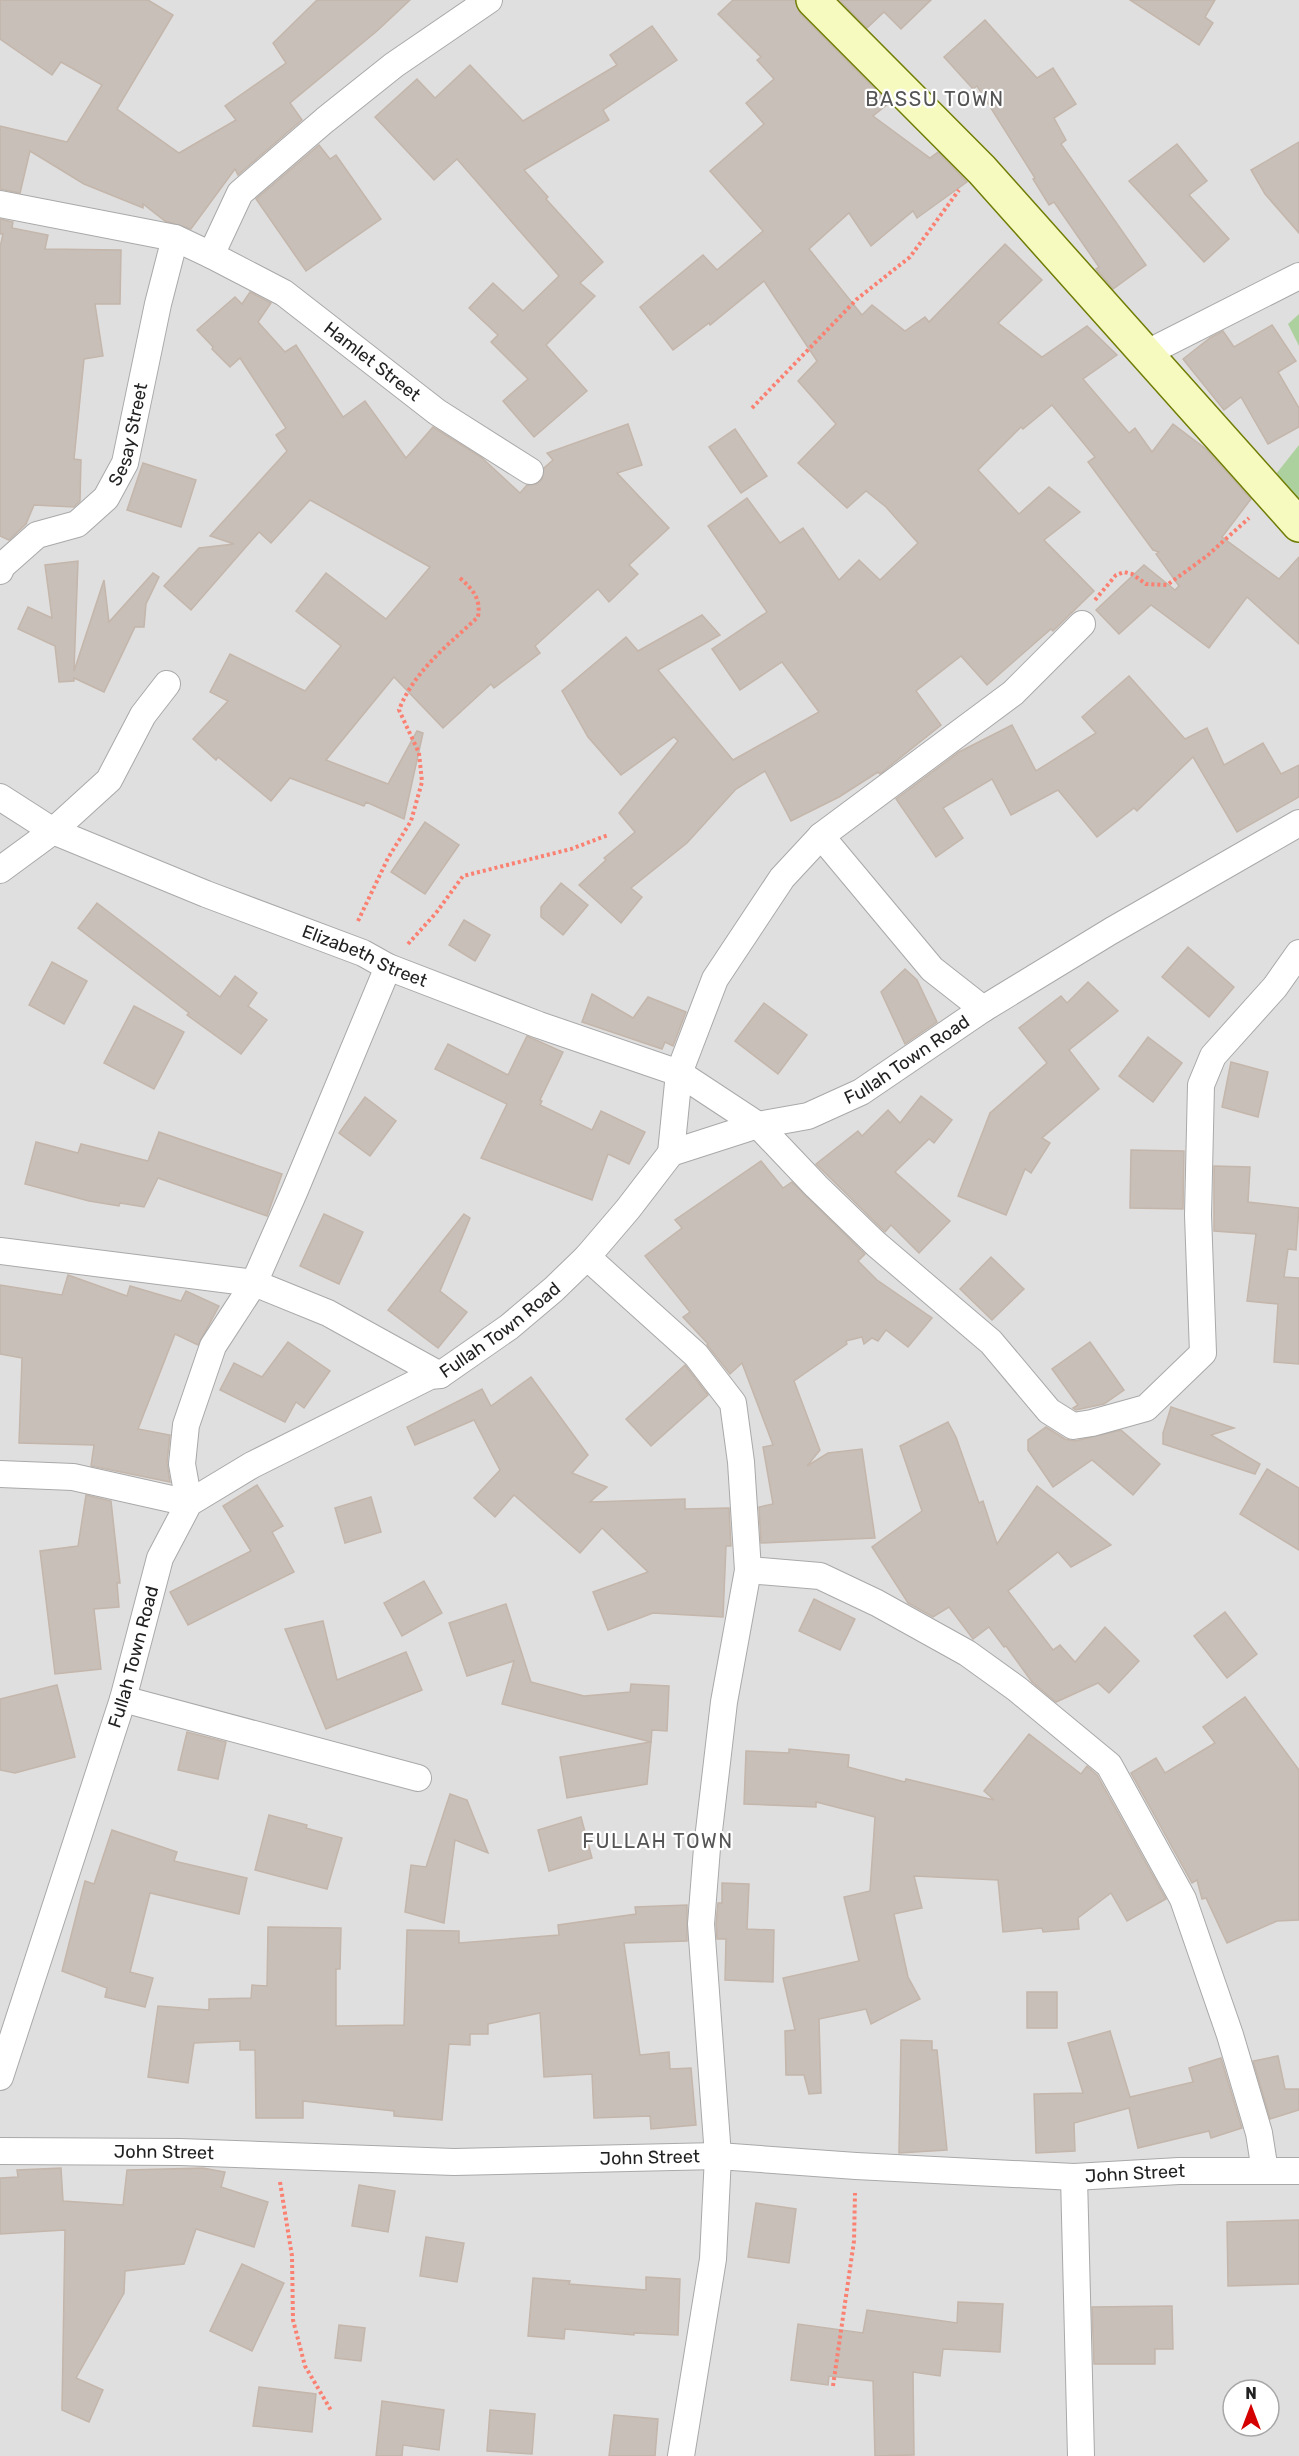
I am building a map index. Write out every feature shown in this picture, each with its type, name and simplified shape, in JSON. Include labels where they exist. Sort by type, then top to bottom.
[{"type":"street","points":[[211,255],[240,193],[324,120],[394,65],[489,0]]},
{"type":"street","points":[[813,0],[982,170],[1299,525]]},
{"type":"street","name":"Hamlet Street","points":[[0,204],[175,238],[211,255],[284,293],[437,412],[530,471]]},
{"type":"street","name":"Sesay Street","points":[[0,571],[2,566],[37,535],[77,524],[106,498],[125,463],[158,304],[175,238]]},
{"type":"street","points":[[1145,354],[1299,276]]},
{"type":"street","points":[[671,1153],[679,1072],[715,979],[782,878],[821,836],[1013,693],[1082,624]]},
{"type":"street","points":[[0,870],[53,831],[110,780],[143,715],[167,684]]},
{"type":"street","points":[[0,797],[53,831]]},
{"type":"street","name":"Fullah Town Road","points":[[0,2078],[123,1699],[160,1558],[189,1503],[252,1465],[430,1376],[440,1375],[508,1327],[554,1289],[587,1257],[671,1153],[758,1125],[808,1116],[861,1092],[983,1009],[1111,931],[1299,823]]},
{"type":"street","name":"Elizabeth Street","points":[[53,831],[206,894],[346,946],[388,967],[539,1025],[679,1072],[758,1125],[876,1244],[991,1342],[1049,1411],[1072,1426],[1092,1423],[1146,1408],[1203,1353],[1198,1215],[1201,1086],[1213,1056],[1275,987],[1299,953]]},
{"type":"street","points":[[821,836],[932,969],[983,1009]]},
{"type":"street","points":[[0,1474],[73,1477],[189,1503],[182,1464],[186,1425],[213,1346],[254,1283],[388,967]]},
{"type":"street","points":[[0,1251],[254,1283],[328,1313],[440,1375]]},
{"type":"street","points":[[587,1257],[696,1355],[733,1403],[741,1462],[748,1570],[724,1702],[701,1924],[718,2156],[713,2259],[681,2456]]},
{"type":"street","points":[[748,1570],[820,1576],[877,1604],[967,1653],[1017,1689],[1109,1766],[1183,1899],[1230,2035],[1259,2133],[1265,2171]]},
{"type":"street","points":[[123,1699],[418,1778]]},
{"type":"street","name":"John Street","points":[[0,2151],[180,2152],[454,2163],[718,2156],[856,2166],[1074,2176],[1179,2171],[1299,2171]]},
{"type":"street","points":[[1074,2176],[1081,2456]]},
{"type":"path","points":[[752,408],[857,299],[910,257],[954,194],[982,170]]},
{"type":"path","points":[[1082,624],[1092,603],[1116,575],[1124,572],[1132,574],[1146,584],[1167,585],[1208,556],[1242,526],[1272,494]]},
{"type":"path","points":[[346,946],[388,858],[411,821],[422,782],[419,753],[399,710],[406,693],[426,666],[478,617],[480,606],[475,591],[460,578]]},
{"type":"path","points":[[388,967],[436,913],[463,876],[571,849],[608,835]]},
{"type":"path","points":[[276,2157],[292,2256],[294,2320],[305,2366],[332,2412]]},
{"type":"path","points":[[833,2386],[854,2241],[856,2166]]},
{"type":"shaded area","points":[[0,0],[1299,0],[1299,2456],[0,2456]]},
{"type":"green space","points":[[1299,314],[1299,346],[1288,324]]},
{"type":"green space","points":[[1299,445],[1299,502],[1276,474]]},
{"type":"building","points":[[0,0],[148,0],[173,15],[117,109],[179,153],[236,120],[225,106],[286,63],[273,43],[317,0],[410,0],[377,31],[290,103],[302,120],[238,175],[235,169],[191,229],[165,221],[143,204],[143,208],[84,184],[30,151],[20,193],[0,189],[0,126],[67,142],[102,85],[61,62],[52,75],[0,39]]},
{"type":"building","points":[[733,0],[795,0],[800,13],[889,103],[873,116],[930,158],[938,152],[967,182],[917,218],[913,211],[871,246],[849,213],[809,249],[862,315],[872,305],[905,331],[925,317],[929,322],[1005,244],[1042,280],[998,323],[1042,357],[1087,326],[1117,355],[1083,379],[1129,433],[1135,428],[1152,452],[1173,424],[1206,449],[1251,499],[1222,537],[1279,579],[1299,557],[1299,644],[1247,597],[1209,648],[1151,605],[1119,634],[1096,610],[1144,565],[1175,590],[1179,586],[1156,554],[1159,552],[1153,550],[1088,462],[1095,457],[1052,405],[1023,429],[1021,427],[978,470],[1019,514],[1049,487],[1080,512],[1044,540],[1094,591],[1053,631],[1051,629],[987,685],[961,656],[916,691],[941,725],[880,774],[878,772],[839,797],[791,821],[765,771],[736,789],[687,843],[631,888],[642,897],[621,923],[579,885],[606,860],[604,858],[635,832],[619,813],[678,741],[674,737],[621,775],[588,737],[562,691],[626,637],[638,651],[702,615],[720,635],[658,670],[733,760],[819,712],[782,662],[740,690],[712,649],[767,612],[708,526],[747,498],[780,543],[803,528],[839,580],[859,560],[880,580],[918,543],[886,507],[866,491],[847,508],[798,463],[836,424],[798,381],[817,361],[764,281],[710,325],[709,323],[673,350],[640,307],[703,255],[717,270],[763,231],[710,171],[764,124],[746,103],[774,79],[757,60],[761,57],[718,14]]},
{"type":"building","points":[[839,0],[931,0],[901,29],[884,12],[867,28]]},
{"type":"building","points":[[1130,0],[1215,0],[1205,17],[1213,23],[1199,45]]},
{"type":"building","points":[[985,20],[1037,78],[1053,68],[1076,104],[1054,118],[1066,140],[1061,144],[1146,265],[1113,289],[1096,269],[1099,267],[1054,202],[1049,205],[1033,179],[1035,178],[977,86],[973,89],[944,57]]},
{"type":"building","points":[[652,26],[677,60],[603,110],[609,120],[524,170],[548,197],[546,199],[603,262],[580,283],[595,296],[546,345],[587,391],[534,437],[503,401],[528,379],[491,342],[498,335],[469,308],[493,283],[523,311],[559,276],[457,159],[434,180],[375,117],[417,79],[435,98],[470,65],[523,121],[617,65],[610,55]]},
{"type":"building","points":[[1299,142],[1299,233],[1265,194],[1251,170]]},
{"type":"building","points":[[1177,144],[1207,181],[1189,195],[1229,239],[1204,262],[1129,181]]},
{"type":"building","points":[[319,145],[330,159],[336,155],[381,219],[306,271],[256,199]]},
{"type":"building","points":[[0,219],[13,222],[12,228],[48,235],[45,249],[121,250],[120,304],[95,304],[103,356],[84,359],[74,459],[81,460],[80,501],[74,507],[34,505],[26,524],[9,540],[0,536],[0,247],[3,234],[0,234]]},
{"type":"building","points":[[250,292],[271,303],[258,322],[285,352],[296,345],[343,417],[365,401],[406,458],[433,427],[481,457],[520,493],[527,485],[536,484],[542,479],[544,468],[553,460],[547,453],[628,424],[642,465],[617,473],[669,528],[629,565],[638,574],[609,602],[598,589],[535,646],[540,653],[494,688],[491,684],[443,728],[394,677],[326,760],[388,784],[417,731],[423,733],[404,819],[366,802],[364,806],[290,778],[271,801],[218,757],[216,760],[193,739],[228,701],[210,692],[230,654],[305,691],[341,646],[296,611],[326,573],[386,619],[430,567],[310,500],[271,543],[259,532],[191,610],[164,586],[199,548],[234,544],[210,536],[287,451],[276,435],[286,428],[240,358],[230,367],[197,330],[235,297],[242,304]]},
{"type":"building","points":[[1272,325],[1296,361],[1278,372],[1299,408],[1299,427],[1268,444],[1241,397],[1224,410],[1183,359],[1223,331],[1234,347]]},
{"type":"building","points":[[735,429],[767,476],[741,493],[709,447]]},
{"type":"building","points":[[143,463],[196,480],[181,527],[127,510]]},
{"type":"building","points":[[78,561],[74,671],[104,580],[109,622],[153,573],[159,577],[146,604],[144,627],[135,627],[104,692],[74,678],[74,681],[59,682],[55,646],[18,629],[28,607],[52,618],[45,565]]},
{"type":"building","points":[[1129,676],[1185,739],[1207,728],[1224,765],[1263,743],[1281,774],[1299,765],[1299,797],[1237,832],[1193,757],[1137,811],[1134,808],[1097,837],[1058,790],[1011,815],[992,779],[943,808],[963,838],[936,857],[896,799],[959,752],[1012,725],[1036,771],[1096,733],[1082,717]]},
{"type":"building","points":[[425,822],[459,845],[425,894],[391,872]]},
{"type":"building","points":[[561,883],[588,905],[563,935],[541,917],[541,907]]},
{"type":"building","points":[[97,903],[220,997],[235,976],[257,993],[248,1006],[267,1020],[241,1054],[187,1015],[189,1013],[78,928]]},
{"type":"building","points":[[464,920],[490,935],[475,961],[449,945]]},
{"type":"building","points":[[1188,947],[1234,987],[1209,1017],[1162,977]]},
{"type":"building","points":[[52,962],[87,981],[64,1024],[29,1005]]},
{"type":"building","points":[[905,969],[917,980],[937,1022],[905,1044],[881,992]]},
{"type":"building","points":[[1088,982],[1118,1011],[1069,1050],[1099,1089],[1042,1138],[1050,1143],[1031,1173],[1025,1169],[1006,1215],[958,1196],[990,1113],[1047,1063],[1019,1028],[1061,996],[1067,1003]]},
{"type":"building","points":[[592,994],[633,1018],[648,997],[686,1012],[673,1046],[665,1042],[662,1049],[582,1022]]},
{"type":"building","points":[[764,1003],[807,1035],[778,1074],[735,1041]]},
{"type":"building","points":[[134,1006],[184,1032],[154,1089],[104,1063]]},
{"type":"building","points":[[527,1036],[563,1052],[540,1100],[542,1101],[540,1105],[592,1130],[601,1111],[645,1132],[629,1164],[608,1154],[592,1200],[481,1158],[507,1104],[435,1069],[448,1044],[508,1075]]},
{"type":"building","points":[[1148,1037],[1182,1063],[1153,1102],[1119,1076]]},
{"type":"building","points":[[1231,1062],[1268,1072],[1258,1117],[1222,1107]]},
{"type":"building","points":[[921,1096],[952,1120],[934,1143],[929,1139],[895,1172],[950,1221],[919,1253],[891,1225],[885,1232],[816,1164],[858,1131],[862,1136],[888,1110],[900,1123]]},
{"type":"building","points":[[365,1097],[396,1121],[370,1156],[339,1133]]},
{"type":"building","points":[[159,1132],[282,1174],[267,1216],[158,1178],[144,1207],[89,1201],[25,1184],[36,1142],[78,1153],[81,1144],[148,1161]]},
{"type":"building","points":[[1131,1150],[1184,1151],[1183,1209],[1130,1208]]},
{"type":"building","points":[[761,1161],[783,1188],[792,1182],[865,1254],[858,1261],[877,1280],[932,1318],[908,1347],[886,1330],[878,1341],[872,1338],[864,1344],[862,1337],[846,1341],[847,1344],[794,1381],[820,1450],[807,1466],[828,1453],[862,1449],[875,1538],[761,1543],[759,1507],[773,1504],[763,1447],[773,1445],[742,1363],[730,1374],[708,1344],[683,1317],[690,1312],[645,1256],[682,1228],[675,1220]]},
{"type":"building","points":[[1214,1166],[1250,1167],[1248,1202],[1299,1208],[1296,1250],[1288,1249],[1284,1277],[1299,1278],[1299,1364],[1274,1362],[1278,1304],[1247,1301],[1256,1234],[1214,1231]]},
{"type":"building","points":[[324,1214],[363,1232],[339,1284],[300,1266]]},
{"type":"building","points":[[464,1214],[470,1218],[440,1291],[467,1312],[438,1348],[388,1310]]},
{"type":"building","points":[[991,1257],[1024,1289],[992,1320],[960,1289]]},
{"type":"building","points":[[68,1275],[127,1296],[130,1286],[181,1301],[186,1291],[219,1306],[198,1345],[175,1334],[138,1429],[170,1435],[167,1463],[170,1482],[91,1466],[94,1445],[19,1443],[22,1358],[0,1354],[0,1285],[62,1295]]},
{"type":"building","points":[[288,1342],[330,1371],[304,1408],[296,1402],[285,1422],[220,1390],[234,1363],[262,1377]]},
{"type":"building","points":[[1090,1342],[1124,1390],[1104,1404],[1076,1410],[1073,1408],[1078,1405],[1052,1369]]},
{"type":"building","points":[[685,1365],[708,1395],[651,1446],[626,1419]]},
{"type":"building","points":[[531,1377],[588,1455],[572,1473],[607,1487],[590,1502],[685,1499],[685,1509],[729,1508],[731,1546],[726,1546],[723,1617],[653,1613],[608,1630],[593,1592],[648,1572],[602,1528],[580,1553],[514,1495],[495,1517],[474,1498],[500,1470],[474,1420],[415,1445],[407,1427],[482,1389],[491,1406]]},
{"type":"building","points":[[1171,1407],[1234,1428],[1211,1435],[1260,1464],[1255,1474],[1163,1444],[1163,1433]]},
{"type":"building","points":[[948,1422],[956,1437],[979,1503],[983,1501],[997,1544],[1037,1486],[1111,1545],[1071,1567],[1058,1552],[1008,1591],[1053,1650],[1060,1645],[1075,1662],[1105,1627],[1139,1661],[1109,1693],[1098,1683],[1056,1702],[1032,1682],[989,1627],[973,1639],[949,1607],[933,1617],[908,1603],[872,1547],[922,1511],[900,1446]]},
{"type":"building","points":[[1046,1427],[1065,1439],[1075,1441],[1121,1430],[1160,1464],[1133,1495],[1092,1460],[1053,1487],[1028,1450],[1028,1440]]},
{"type":"building","points":[[1267,1469],[1299,1488],[1299,1550],[1240,1514]]},
{"type":"building","points":[[257,1485],[283,1526],[272,1532],[294,1572],[188,1625],[170,1592],[251,1551],[223,1506]]},
{"type":"building","points":[[86,1495],[111,1501],[120,1583],[117,1583],[119,1607],[94,1609],[101,1669],[55,1674],[40,1551],[78,1546]]},
{"type":"building","points":[[371,1497],[381,1532],[345,1543],[335,1508]]},
{"type":"building","points":[[424,1581],[442,1613],[402,1636],[384,1603]]},
{"type":"building","points":[[814,1599],[855,1619],[840,1650],[799,1631]]},
{"type":"building","points":[[506,1604],[531,1682],[584,1696],[630,1692],[631,1684],[669,1686],[667,1731],[652,1730],[651,1742],[502,1704],[514,1661],[467,1676],[449,1623]]},
{"type":"building","points":[[1225,1612],[1257,1654],[1227,1678],[1194,1636]]},
{"type":"building","points":[[323,1621],[337,1680],[406,1652],[422,1690],[326,1729],[285,1629]]},
{"type":"building","points":[[57,1685],[75,1757],[15,1773],[0,1770],[0,1699]]},
{"type":"building","points":[[1245,1697],[1299,1770],[1299,1920],[1277,1921],[1227,1943],[1206,1898],[1202,1899],[1197,1880],[1192,1883],[1131,1773],[1156,1758],[1165,1773],[1215,1743],[1203,1727]]},
{"type":"building","points":[[187,1732],[226,1742],[218,1779],[178,1770]]},
{"type":"building","points":[[1029,1734],[1081,1774],[1087,1766],[1097,1775],[1166,1899],[1127,1921],[1111,1893],[1078,1918],[1079,1929],[1043,1932],[1042,1928],[1003,1932],[998,1880],[914,1876],[922,1908],[894,1914],[908,1977],[920,1999],[871,2024],[866,2009],[819,2019],[821,2093],[809,2094],[804,2075],[786,2075],[785,2031],[795,2030],[783,1978],[859,1961],[844,1897],[870,1891],[875,1817],[816,1802],[816,1807],[744,1804],[746,1751],[789,1753],[789,1749],[849,1755],[848,1767],[905,1782],[906,1779],[994,1800],[984,1791]]},
{"type":"building","points":[[651,1742],[647,1784],[567,1798],[560,1757]]},
{"type":"building","points":[[450,1794],[467,1800],[488,1853],[455,1840],[444,1923],[405,1912],[411,1865],[426,1867]]},
{"type":"building","points":[[269,1815],[307,1825],[306,1828],[342,1838],[327,1889],[255,1870]]},
{"type":"building","points":[[581,1817],[592,1858],[549,1871],[538,1830]]},
{"type":"building","points":[[112,1830],[177,1852],[174,1861],[247,1878],[239,1914],[150,1893],[130,1972],[153,1978],[145,2007],[105,1997],[107,1988],[62,1971],[85,1881],[94,1884]]},
{"type":"building","points":[[722,1883],[749,1884],[747,1929],[774,1930],[773,1982],[725,1980],[726,1939],[717,1939],[716,1924],[718,1903],[722,1903]]},
{"type":"building","points":[[687,1905],[687,1941],[624,1943],[640,2055],[669,2052],[670,2069],[691,2068],[696,2125],[651,2129],[650,2116],[594,2118],[592,2074],[544,2077],[540,2013],[488,2024],[488,2034],[470,2034],[470,2045],[449,2044],[442,2120],[394,2116],[394,2111],[303,2101],[303,2118],[256,2118],[255,2050],[240,2050],[240,2041],[194,2043],[188,2083],[148,2077],[158,2006],[209,2010],[209,1999],[251,1998],[252,1985],[267,1986],[268,1927],[341,1928],[340,1969],[336,1969],[336,2026],[404,2025],[407,1930],[459,1931],[459,1943],[559,1935],[558,1925],[636,1914],[635,1907]]},
{"type":"building","points":[[1027,1992],[1057,1992],[1057,2028],[1027,2028]]},
{"type":"building","points":[[1110,2031],[1130,2097],[1193,2082],[1189,2068],[1221,2058],[1242,2128],[1211,2138],[1209,2131],[1138,2148],[1129,2108],[1074,2123],[1075,2151],[1036,2153],[1034,2094],[1083,2093],[1068,2043]]},
{"type":"building","points":[[901,2040],[932,2041],[932,2050],[937,2050],[947,2150],[899,2153]]},
{"type":"building","points":[[1278,2056],[1285,2089],[1299,2089],[1299,2110],[1270,2119],[1253,2061]]},
{"type":"building","points":[[61,2168],[63,2201],[123,2205],[127,2170],[203,2168],[225,2172],[221,2187],[268,2202],[254,2247],[196,2229],[184,2264],[125,2271],[124,2293],[76,2378],[103,2390],[89,2422],[62,2410],[65,2230],[0,2234],[0,2178],[18,2177],[17,2170]]},
{"type":"building","points":[[359,2185],[395,2191],[388,2232],[352,2226]]},
{"type":"building","points":[[756,2203],[796,2209],[789,2263],[748,2257]]},
{"type":"building","points":[[1299,2220],[1299,2284],[1228,2286],[1227,2222]]},
{"type":"building","points":[[426,2237],[464,2243],[457,2282],[420,2276]]},
{"type":"building","points":[[242,2264],[284,2283],[252,2351],[210,2331]]},
{"type":"building","points":[[646,2277],[680,2279],[678,2335],[634,2333],[634,2335],[565,2329],[564,2339],[528,2336],[533,2278],[570,2281],[569,2284],[646,2290]]},
{"type":"building","points":[[958,2302],[1003,2304],[1000,2352],[943,2349],[940,2376],[913,2372],[914,2455],[875,2456],[873,2381],[829,2376],[828,2385],[791,2380],[798,2324],[863,2333],[867,2310],[957,2323]]},
{"type":"building","points":[[1172,2306],[1173,2349],[1155,2349],[1155,2364],[1094,2364],[1092,2307]]},
{"type":"building","points":[[339,2325],[365,2328],[361,2361],[335,2358]]},
{"type":"building","points":[[259,2387],[316,2394],[312,2432],[253,2426]]},
{"type":"building","points":[[382,2401],[444,2410],[439,2450],[403,2445],[402,2456],[376,2456]]},
{"type":"building","points":[[490,2410],[535,2414],[532,2454],[487,2451]]},
{"type":"building","points":[[614,2415],[658,2419],[655,2456],[609,2456]]},
{"type":"district","name":"BASSU TOWN","points":[[935,99]]},
{"type":"district","name":"FULLAH TOWN","points":[[658,1841]]}]
